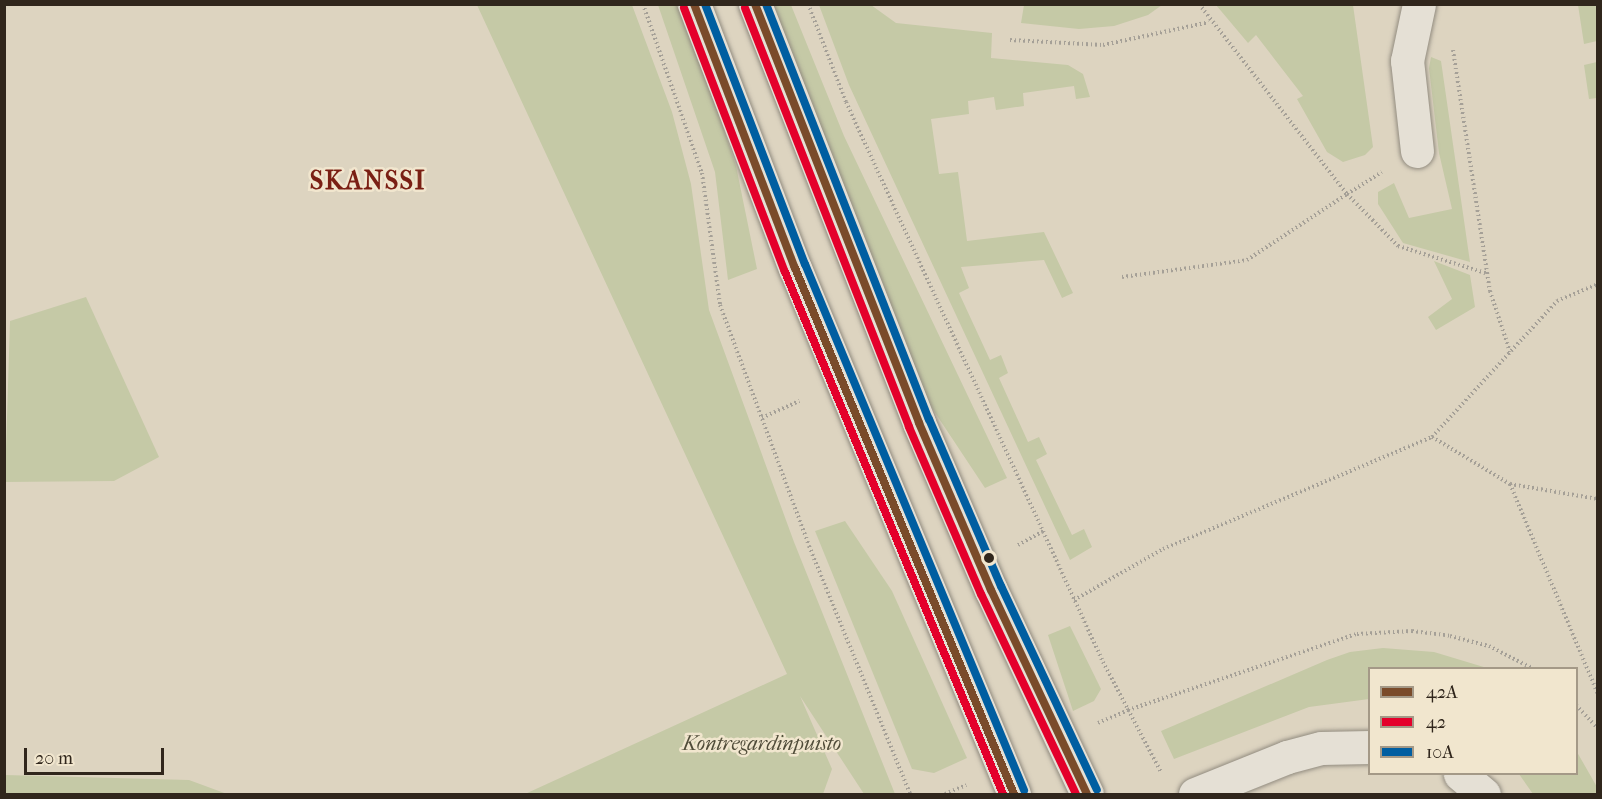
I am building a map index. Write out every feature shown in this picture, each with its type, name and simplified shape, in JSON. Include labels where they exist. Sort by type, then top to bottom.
[{"type":"street","points":[[694,4],[782,237],[1014,795]]},
{"type":"street","points":[[755,4],[919,423],[991,590],[1087,795]]},
{"type":"street","points":[[1417,151],[1407,62],[1419,4]]},
{"type":"street","points":[[1195,795],[1287,757],[1321,748],[1368,747]]},
{"type":"street","points":[[1461,775],[1484,795]]},
{"type":"path","points":[[643,4],[702,173],[720,305],[910,795]]},
{"type":"path","points":[[808,4],[846,102],[1042,531],[1128,710],[1163,776]]},
{"type":"path","points":[[1199,4],[1209,22],[1347,194],[1398,246],[1486,273]]},
{"type":"path","points":[[1010,40],[1103,45],[1209,22]]},
{"type":"path","points":[[1452,42],[1486,273],[1510,352]]},
{"type":"path","points":[[1122,277],[1247,260],[1417,151]]},
{"type":"path","points":[[1074,600],[1163,549],[1432,436],[1557,301],[1598,284]]},
{"type":"path","points":[[762,418],[799,401]]},
{"type":"path","points":[[1432,436],[1510,484],[1598,499]]},
{"type":"path","points":[[1510,484],[1598,694]]},
{"type":"path","points":[[1018,545],[1042,531]]},
{"type":"path","points":[[1128,710],[1357,634],[1412,631],[1450,636],[1489,646],[1528,667]]},
{"type":"path","points":[[1578,707],[1598,729]]},
{"type":"green space","points":[[1162,4],[1148,15],[1114,26],[1079,29],[1021,23],[1024,5]]},
{"type":"green space","name":"Kontregardinpuisto","points":[[477,5],[632,5],[672,112],[691,184],[709,310],[794,542],[895,794],[864,794],[800,696],[832,769],[823,794],[525,794],[787,674]]},
{"type":"green space","points":[[658,5],[682,5],[736,166],[757,269],[728,280],[715,172]]},
{"type":"green space","points":[[770,5],[791,5],[844,136],[1007,478],[985,488],[928,402]]},
{"type":"green space","points":[[819,5],[871,5],[896,23],[992,33],[991,58],[1068,65],[1083,74],[1090,97],[1076,99],[1074,86],[1023,93],[1024,106],[996,110],[994,97],[968,101],[969,114],[931,119],[939,174],[958,172],[967,241],[1044,232],[1073,293],[1062,298],[1044,260],[961,267],[969,288],[959,293],[990,360],[1001,355],[1008,373],[999,378],[1028,442],[1039,437],[1047,454],[1036,460],[1072,535],[1084,529],[1092,547],[1070,560],[849,85]]},
{"type":"green space","points":[[1216,5],[1353,5],[1373,147],[1365,155],[1343,162],[1327,152],[1297,99],[1303,96],[1256,35],[1248,43]]},
{"type":"green space","points":[[1578,5],[1597,5],[1597,41],[1584,44]]},
{"type":"green space","points":[[1431,57],[1441,61],[1470,262],[1403,243],[1378,204],[1378,192],[1394,183],[1409,218],[1452,209],[1439,153],[1429,68]]},
{"type":"green space","points":[[1597,62],[1597,98],[1589,99],[1584,65]]},
{"type":"green space","points":[[1434,261],[1470,275],[1475,307],[1436,330],[1428,317],[1452,299]]},
{"type":"green space","points":[[86,297],[159,457],[114,481],[5,482],[10,321]]},
{"type":"green space","points":[[845,521],[892,591],[967,758],[934,773],[912,769],[815,531]]},
{"type":"green space","points":[[1070,626],[1101,689],[1094,701],[1073,711],[1048,635]]},
{"type":"green space","points":[[1383,648],[1434,652],[1484,667],[1368,667],[1368,699],[1309,707],[1174,759],[1161,731],[1350,652]]},
{"type":"green space","points":[[1578,754],[1597,787],[1597,794],[1533,794],[1520,775],[1578,775]]},
{"type":"green space","points":[[5,775],[189,780],[227,794],[5,794]]},
{"type":"transit line","name":"42A","points":[[694,4],[795,268],[1014,794]]},
{"type":"transit line","name":"10A","points":[[705,4],[805,264],[1024,790]]},
{"type":"transit line","name":"42A","points":[[755,4],[919,423],[991,590],[1087,794]]},
{"type":"transit line","name":"10A","points":[[766,4],[929,419],[1001,586],[1097,790]]},
{"type":"transit line","name":"42","points":[[684,8],[785,272],[1003,794]]},
{"type":"transit line","name":"42","points":[[745,8],[909,427],[981,594],[1076,794]]},
{"type":"district","name":"SKANSSI","points":[[368,181]]}]
